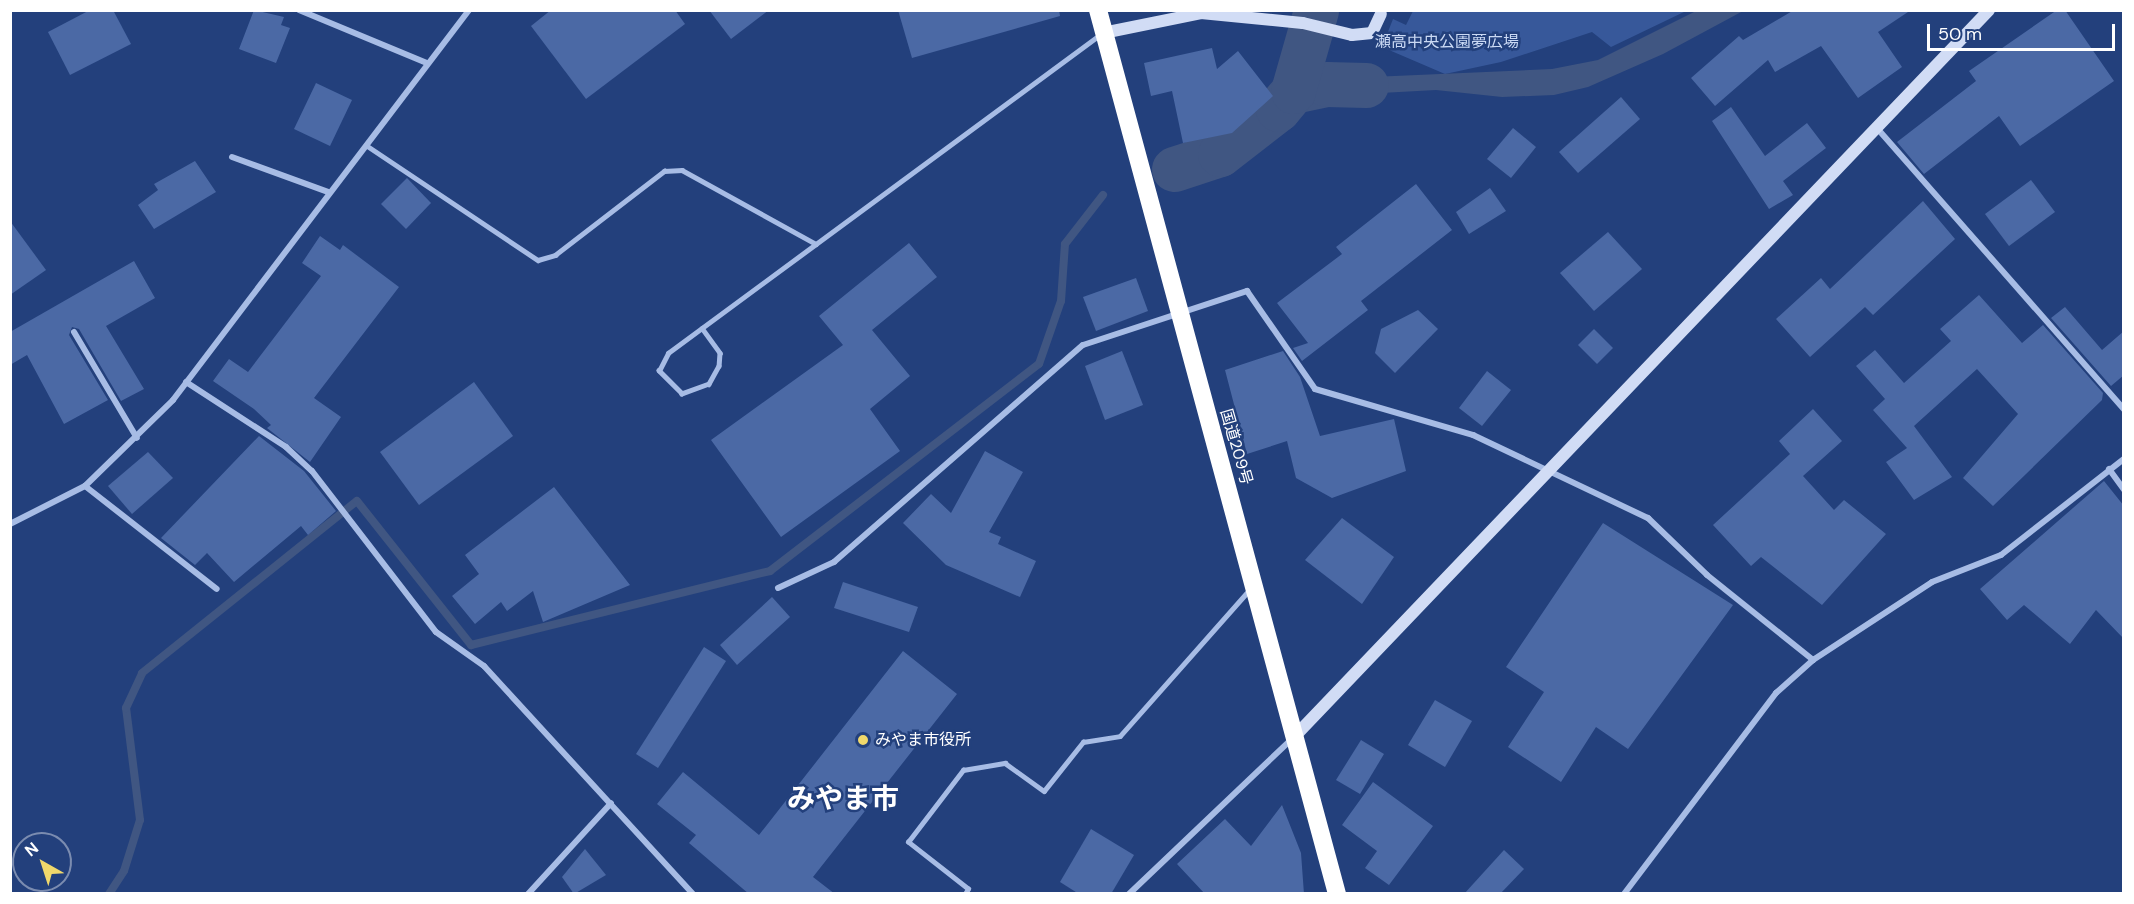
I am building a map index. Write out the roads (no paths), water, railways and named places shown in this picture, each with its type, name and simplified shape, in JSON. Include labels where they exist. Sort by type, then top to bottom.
[{"type":"highway","name":"国道209号","points":[[1098,10],[1179,316],[1296,735],[1337,894]]},
{"type":"street","points":[[299,10],[427,63]]},
{"type":"street","points":[[10,524],[85,486],[137,438],[186,382],[364,144],[469,10]]},
{"type":"street","points":[[1129,894],[1296,735],[1989,10]]},
{"type":"street","points":[[1103,33],[1201,13],[1303,23],[1352,35],[1372,33],[1381,14]]},
{"type":"street","points":[[1876,127],[2124,409]]},
{"type":"street","points":[[232,157],[328,192]]},
{"type":"street","points":[[778,588],[834,562],[1083,345],[1179,316],[1247,291],[1315,389],[1473,435],[1546,473],[1648,518],[1707,575],[1813,660]]},
{"type":"street","points":[[74,332],[137,438]]},
{"type":"street","points":[[186,382],[286,447],[312,471],[436,632],[484,666],[693,894]]},
{"type":"street","points":[[1624,894],[1776,693],[1813,660],[1932,582],[2001,555],[2124,459]]},
{"type":"street","points":[[2109,469],[2124,490]]},
{"type":"street","points":[[85,486],[217,590]]},
{"type":"street","points":[[528,894],[611,803]]},
{"type":"lane","points":[[702,328],[720,353],[719,366],[709,384],[682,394],[672,390],[659,371],[661,363],[702,328],[1103,33]]},
{"type":"lane","points":[[364,144],[538,260],[555,255],[664,171],[682,170],[816,244]]},
{"type":"lane","points":[[965,894],[968,889],[908,842],[963,770],[1005,763],[1044,791],[1083,742],[1120,736],[1254,584]]},
{"type":"waterway","points":[[1174,169],[1220,154],[1278,109],[1293,91],[1316,10]]},
{"type":"waterway","points":[[1293,91],[1326,84],[1366,85]]},
{"type":"waterway","points":[[109,894],[124,871],[140,820],[126,708],[142,673],[357,501],[471,645],[770,571],[1039,364],[1061,301],[1065,244],[1103,195]]},
{"type":"place","name":"みやま市役所","points":[[863,740]]},
{"type":"district","name":"みやま市","points":[[843,799]]},
{"type":"park label","name":"瀬高中央公園夢広場","points":[[1447,42]]}]
